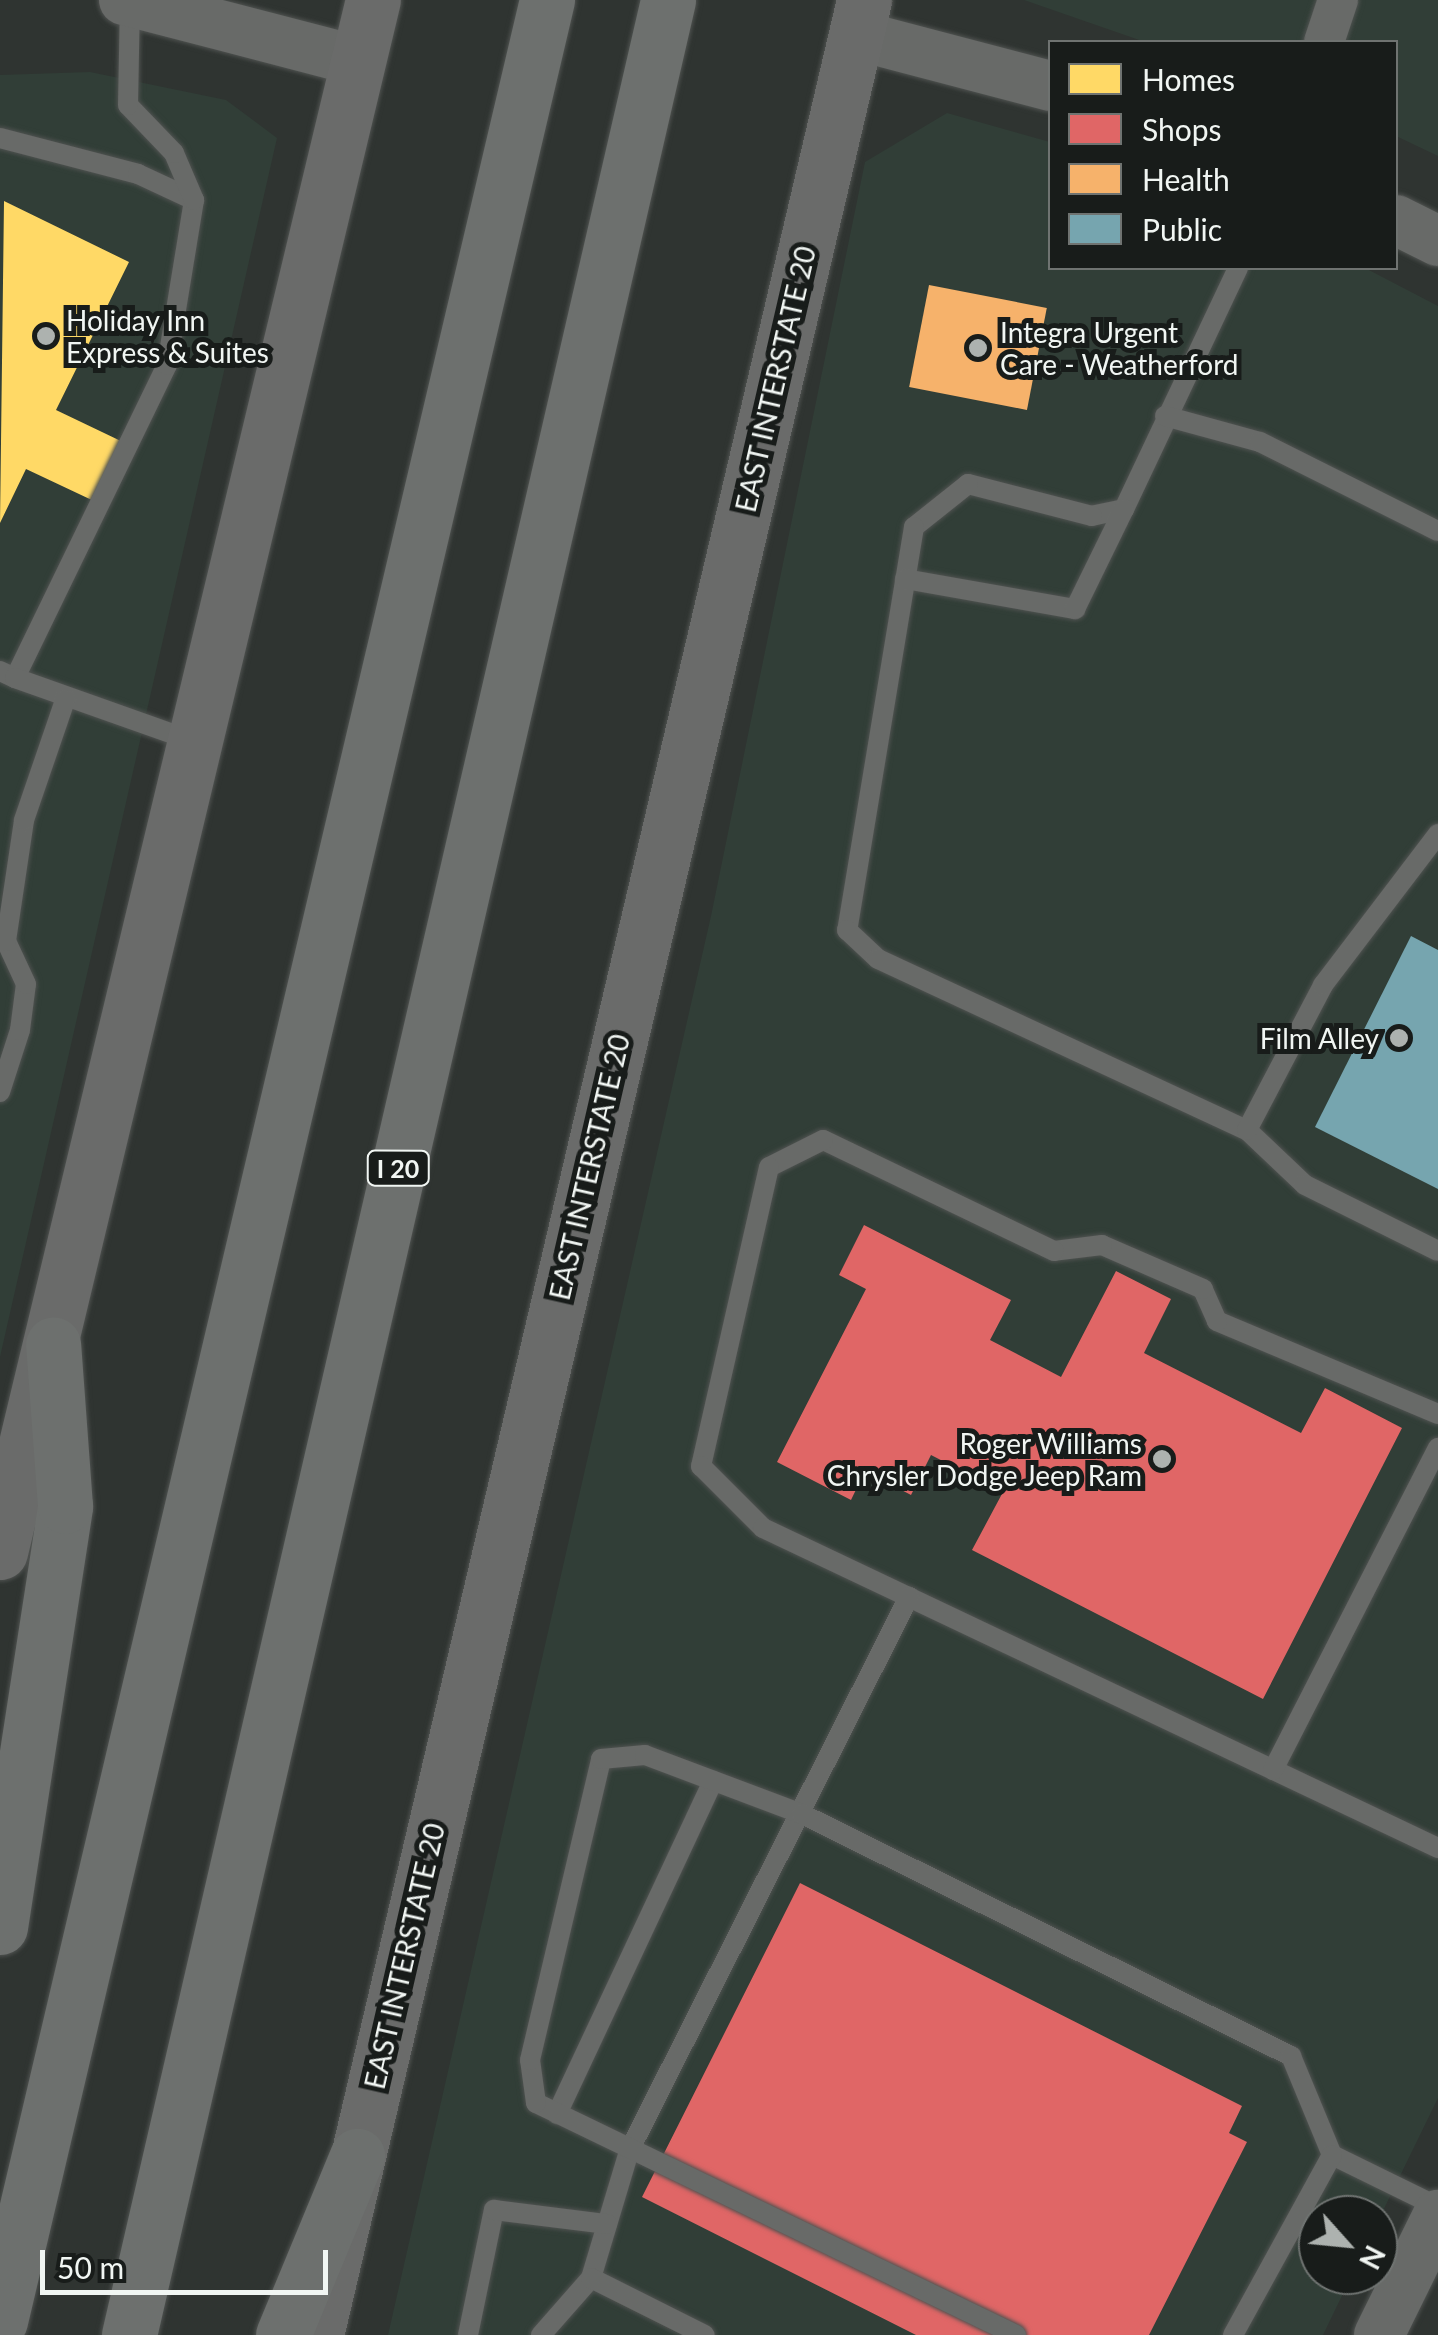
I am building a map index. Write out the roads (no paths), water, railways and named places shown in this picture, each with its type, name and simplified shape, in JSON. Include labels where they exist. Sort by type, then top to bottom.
[{"type":"highway","points":[[0,2321],[547,0]]},
{"type":"highway","name":"I 20","points":[[128,2335],[668,0]]},
{"type":"highway","points":[[0,1928],[65,1506],[53,1344]]},
{"type":"highway","points":[[283,2335],[356,2156]]},
{"type":"main road","points":[[0,1552],[53,1344],[190,740],[373,0]]},
{"type":"main road","name":"EAST INTERSTATE 20","points":[[316,2335],[860,18]]},
{"type":"street","points":[[1325,40],[1338,0]]},
{"type":"street","points":[[127,1],[358,61]]},
{"type":"street","points":[[860,18],[1048,85]]},
{"type":"street","points":[[1398,221],[1438,241]]},
{"type":"street","points":[[1379,2335],[1438,2215]]},
{"type":"lane","points":[[127,1],[128,105],[174,153],[194,200],[168,365],[8,674],[65,700],[190,740]]},
{"type":"lane","points":[[0,138],[138,174],[194,200]]},
{"type":"lane","points":[[905,579],[1074,609],[1237,270]]},
{"type":"lane","points":[[1165,416],[1260,442],[1438,531]]},
{"type":"lane","points":[[1124,509],[1092,516],[968,484],[914,527],[846,930],[878,959],[1248,1130],[1305,1185],[1438,1251]]},
{"type":"lane","points":[[0,1092],[20,1030],[26,984],[3,940],[24,820],[65,700]]},
{"type":"lane","points":[[1248,1130],[1322,985],[1438,834]]},
{"type":"lane","points":[[1438,1414],[1217,1321],[1203,1289],[1102,1245],[1054,1251],[823,1140],[769,1167],[701,1466],[763,1528],[1438,1848]]},
{"type":"lane","points":[[1272,1770],[1438,1448]]},
{"type":"lane","points":[[541,2335],[591,2278],[629,2151],[909,1597]]},
{"type":"lane","points":[[1016,2335],[536,2103],[530,2060],[601,1759],[645,1755],[802,1814],[1291,2056],[1332,2155],[1438,2207]]},
{"type":"lane","points":[[557,2114],[714,1781]]},
{"type":"lane","points":[[1233,2335],[1332,2155]]},
{"type":"lane","points":[[468,2335],[494,2210],[608,2224]]},
{"type":"lane","points":[[591,2278],[704,2335]]},
{"type":"place","name":"Holiday Inn Express & Suites","points":[[46,336]]},
{"type":"place","name":"Integra Urgent Care - Weatherford","points":[[978,348]]},
{"type":"place","name":"Film Alley","points":[[1399,1038]]},
{"type":"place","name":"Roger Williams Chrysler Dodge Jeep Ram","points":[[1162,1459]]}]
